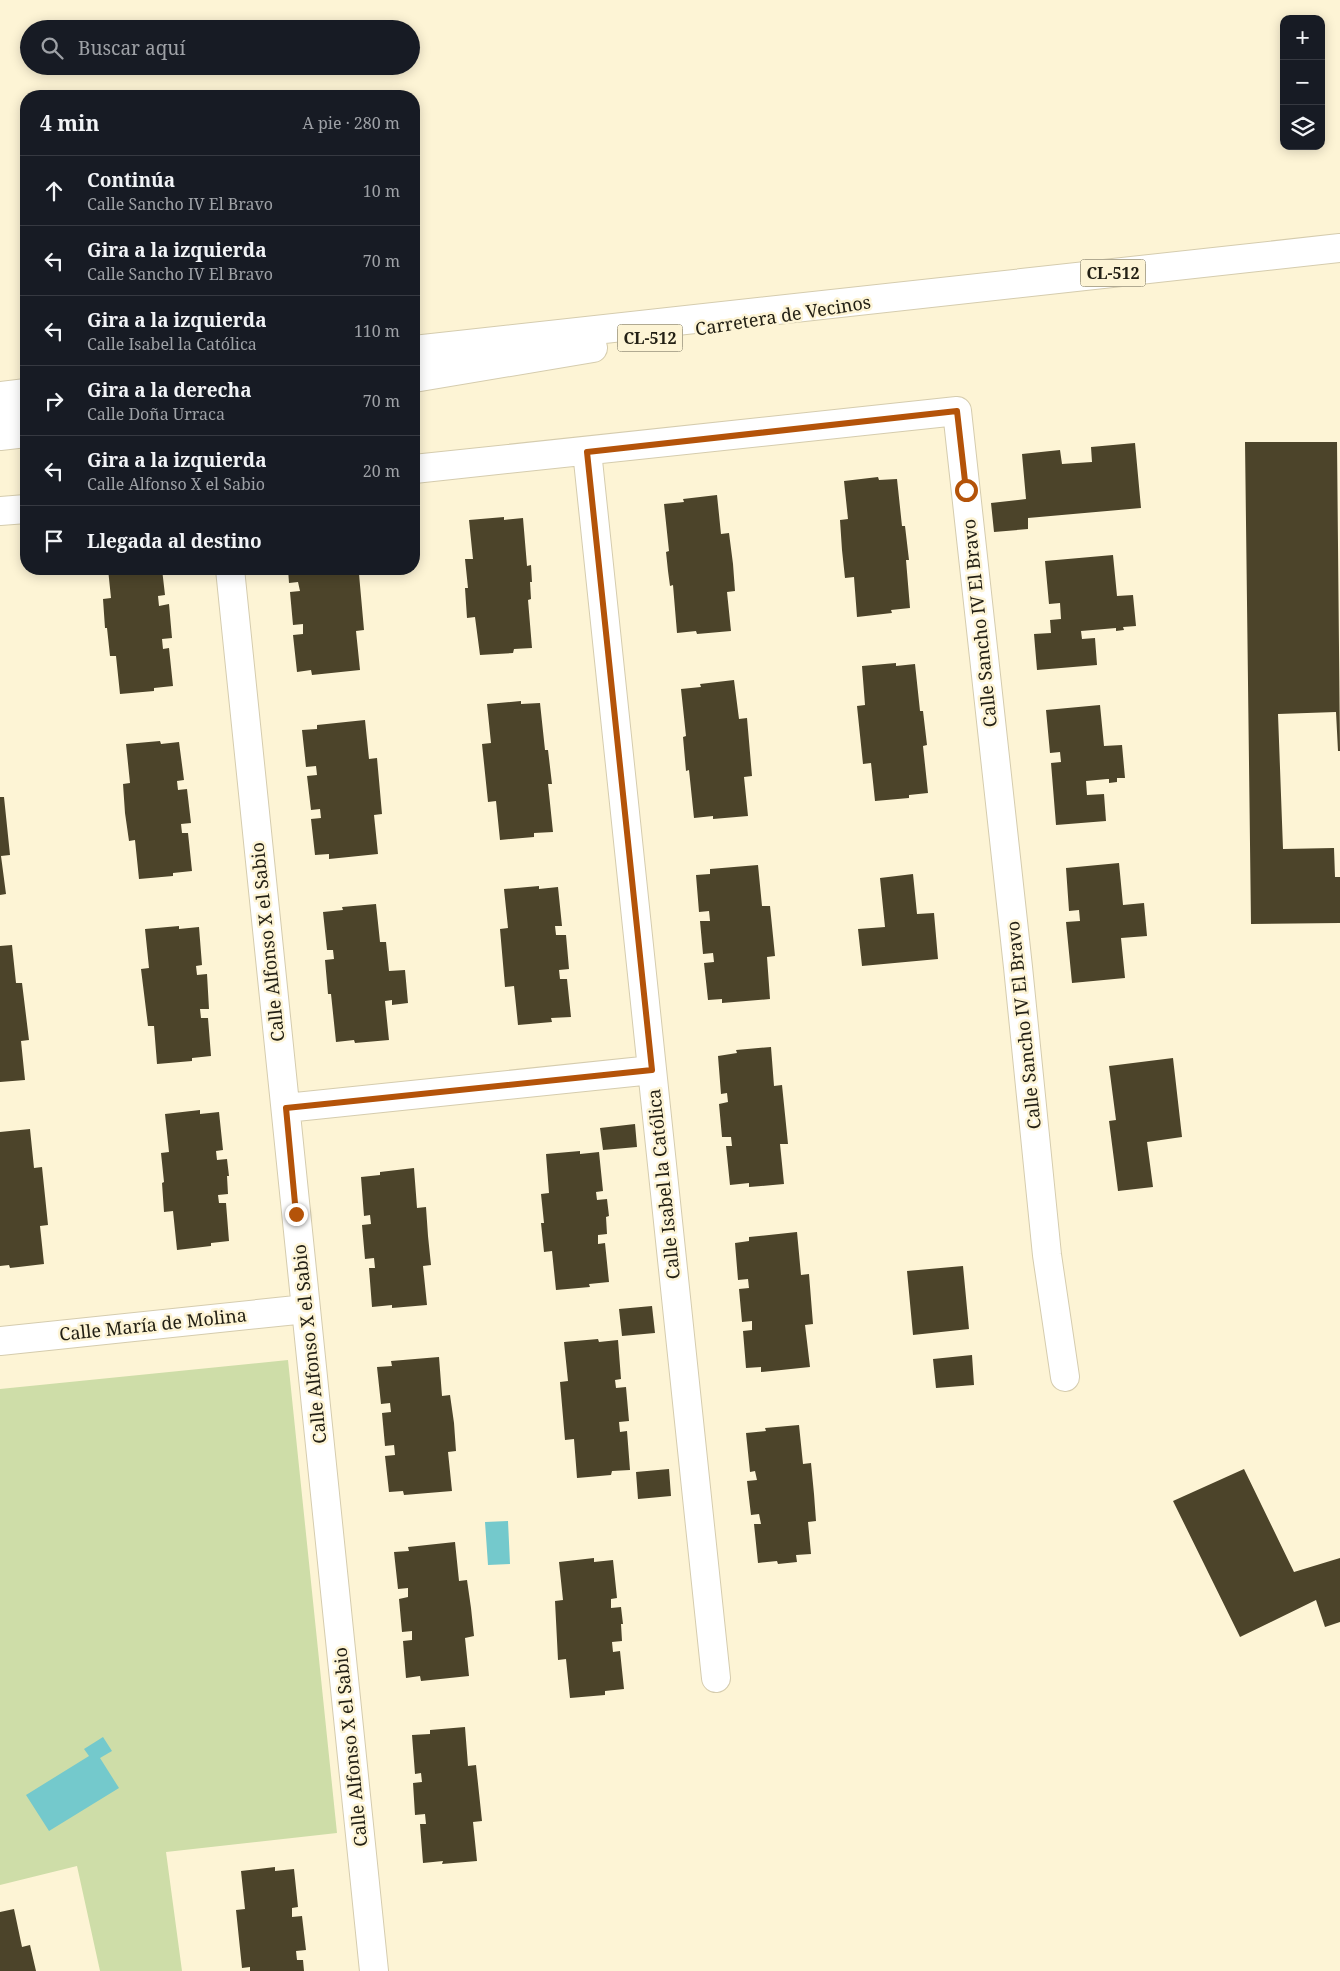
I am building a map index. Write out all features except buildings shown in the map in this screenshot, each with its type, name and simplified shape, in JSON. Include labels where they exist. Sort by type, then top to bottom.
[{"type":"street","name":"Carretera de Vecinos","points":[[420,349],[1340,248]]},
{"type":"street","name":"Carretera de Vecinos","points":[[420,377],[886,299]]},
{"type":"street","points":[[0,396],[20,394]]},
{"type":"street","name":"Calle Sancho IV El Bravo","points":[[420,467],[587,452],[957,411],[1018,967],[1047,1255],[1065,1377]]},
{"type":"street","points":[[0,417],[20,414]]},
{"type":"street","points":[[0,436],[20,434]]},
{"type":"street","points":[[0,454],[20,452]]},
{"type":"street","name":"Calle Isabel la Católica","points":[[587,452],[716,1678]]},
{"type":"street","points":[[0,511],[20,509]]},
{"type":"street","name":"Calle Alfonso X el Sabio","points":[[231,575],[374,1971]]},
{"type":"street","points":[[286,1108],[652,1070]]},
{"type":"street","name":"Calle María de Molina","points":[[0,1341],[306,1309]]},
{"type":"green space","points":[[288,1360],[337,1833],[166,1852],[182,1971],[100,1971],[77,1866],[0,1885],[0,1389]]},
{"type":"water","points":[[508,1521],[510,1564],[488,1565],[485,1522]]},
{"type":"water","points":[[103,1737],[112,1751],[100,1758],[119,1788],[49,1831],[26,1795],[89,1756],[84,1749]]},
{"type":"route","points":[[296,1214],[286,1108],[652,1070],[587,452],[957,411],[966,490]]}]
